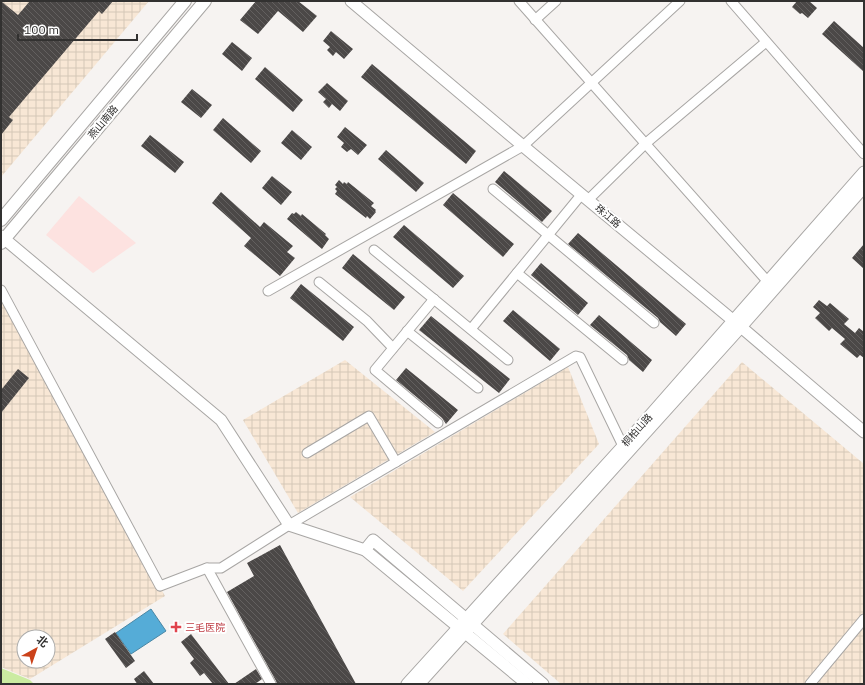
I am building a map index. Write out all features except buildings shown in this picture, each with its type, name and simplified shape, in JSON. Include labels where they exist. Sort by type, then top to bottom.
[{"type":"main road","name":"燕山南路","points":[[1,220],[185,1]]},
{"type":"main road","name":"燕山南路","points":[[2,239],[205,1]]},
{"type":"street","name":"珠江路","points":[[352,1],[864,432]]},
{"type":"street","points":[[519,1],[768,282]]},
{"type":"street","points":[[535,20],[556,1]]},
{"type":"street","points":[[268,291],[523,146],[590,82],[680,1]]},
{"type":"street","points":[[731,1],[864,154]]},
{"type":"street","points":[[470,329],[548,235],[585,198],[645,144],[766,42]]},
{"type":"street","name":"桐柏山路","points":[[407,684],[466,626],[737,324],[768,282],[864,172]]},
{"type":"street","name":"桐柏山路","points":[[419,684],[466,626],[623,446],[864,187]]},
{"type":"street","points":[[493,189],[654,323]]},
{"type":"street","points":[[2,239],[221,420],[289,525],[365,550],[373,540],[527,684]]},
{"type":"street","points":[[374,250],[508,360]]},
{"type":"street","points":[[517,273],[623,360]]},
{"type":"street","points":[[320,282],[367,320],[393,348]]},
{"type":"street","points":[[1,290],[160,586],[207,568],[221,568],[289,525],[576,356],[580,357],[623,446]]},
{"type":"street","points":[[434,299],[375,370],[438,423]]},
{"type":"street","points":[[407,331],[478,388]]},
{"type":"street","points":[[307,453],[369,416],[396,462]]},
{"type":"street","points":[[207,568],[271,684]]},
{"type":"street","points":[[810,684],[864,620]]},
{"type":"street","points":[[466,626],[543,684]]},
{"type":"shaded area","points":[[1,1],[149,1],[1,177]]},
{"type":"shaded area","points":[[79,196],[136,243],[93,273],[46,235]]},
{"type":"shaded area","points":[[1,299],[165,596],[56,663],[56,629],[16,629],[16,669],[46,669],[30,679],[1,667]]},
{"type":"shaded area","points":[[345,360],[435,432],[298,513],[243,420]]},
{"type":"shaded area","points":[[742,362],[864,464],[864,684],[561,684],[503,634]]},
{"type":"shaded area","points":[[568,367],[599,444],[463,591],[350,497]]},
{"type":"green space","points":[[1,668],[30,680],[34,684],[1,684]]},
{"type":"water","points":[[151,609],[166,631],[131,654],[116,633]]},
{"type":"place","name":"三毛医院","points":[[176,627]]}]
